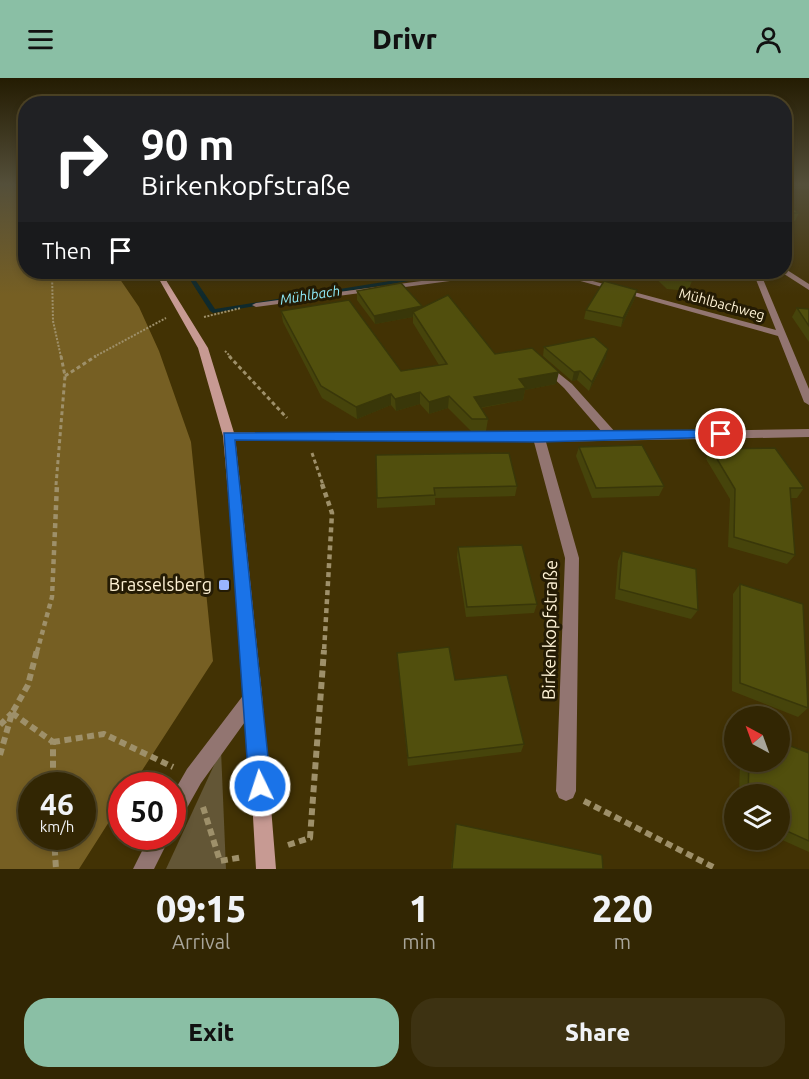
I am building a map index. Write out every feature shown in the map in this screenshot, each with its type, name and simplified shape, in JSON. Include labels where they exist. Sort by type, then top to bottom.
[{"type":"main road","points":[[162,279],[203,348],[229,436],[254,695],[266,869]]},
{"type":"street","points":[[792,276],[809,288]]},
{"type":"street","points":[[256,305],[449,279]]},
{"type":"street","name":"Mühlbachweg","points":[[578,279],[781,334]]},
{"type":"street","points":[[761,279],[809,402]]},
{"type":"street","points":[[537,358],[568,386],[612,436]]},
{"type":"street","points":[[229,436],[538,438],[809,433]]},
{"type":"street","name":"Birkenkopfstraße","points":[[538,438],[572,558],[566,791]]},
{"type":"street","points":[[186,790],[254,695]]},
{"type":"street","points":[[143,869],[153,850]]},
{"type":"path","points":[[0,725],[12,712],[28,685],[52,597],[55,502],[65,376],[53,321],[52,279]]},
{"type":"path","points":[[65,376],[107,349],[185,315],[203,317],[256,305]]},
{"type":"path","points":[[202,311],[205,323]]},
{"type":"path","points":[[12,712],[53,742],[104,734],[194,776],[220,861],[264,853],[310,838],[329,586],[332,513],[305,436],[219,345]]},
{"type":"path","points":[[0,755],[12,712]]},
{"type":"path","points":[[53,742],[53,772]]},
{"type":"path","points":[[566,791],[717,869]]},
{"type":"path","points":[[55,850],[56,869]]},
{"type":"shaded area","points":[[0,221],[18,221],[18,279],[120,279],[139,307],[159,351],[191,442],[213,661],[141,772],[108,772],[108,823],[96,842],[96,772],[18,772],[18,850],[91,850],[79,869],[0,869]]},
{"type":"shaded area","points":[[221,750],[226,869],[166,869],[175,850],[186,850],[186,826]]},
{"type":"building","points":[[604,281],[637,290],[623,318],[586,310]]},
{"type":"building","points":[[401,283],[422,306],[374,316],[357,291]]},
{"type":"building","points":[[448,295],[495,354],[532,348],[559,372],[519,379],[526,388],[474,397],[488,419],[472,419],[449,396],[429,402],[420,392],[395,399],[391,394],[356,407],[321,386],[281,311],[349,300],[401,371],[447,364],[413,312]]},
{"type":"building","points":[[797,308],[809,309],[809,326]]},
{"type":"building","points":[[594,337],[608,349],[592,382],[580,371],[574,372],[544,347]]},
{"type":"building","points":[[642,445],[664,486],[596,488],[579,447]]},
{"type":"building","points":[[775,448],[804,488],[790,488],[795,555],[734,537],[735,489],[711,449]]},
{"type":"building","points":[[509,453],[517,486],[434,488],[435,495],[377,498],[376,455]]},
{"type":"building","points":[[522,545],[537,604],[467,607],[458,547]]},
{"type":"building","points":[[622,551],[696,569],[698,610],[619,589]]},
{"type":"building","points":[[740,584],[803,604],[808,708],[740,683]]},
{"type":"building","points":[[449,647],[455,680],[507,675],[524,744],[408,758],[397,653]]},
{"type":"building","points":[[790,746],[809,753],[809,841],[790,832],[790,784],[748,784],[749,772],[790,772]]},
{"type":"building","points":[[456,824],[602,855],[603,869],[452,869]]},
{"type":"waterway","name":"Mühlbach","points":[[192,279],[213,311],[409,279]]},
{"type":"place","name":"Brasselsberg","points":[[224,585]]},
{"type":"route","points":[[260,786],[254,695],[229,436],[538,438],[721,434]]}]
